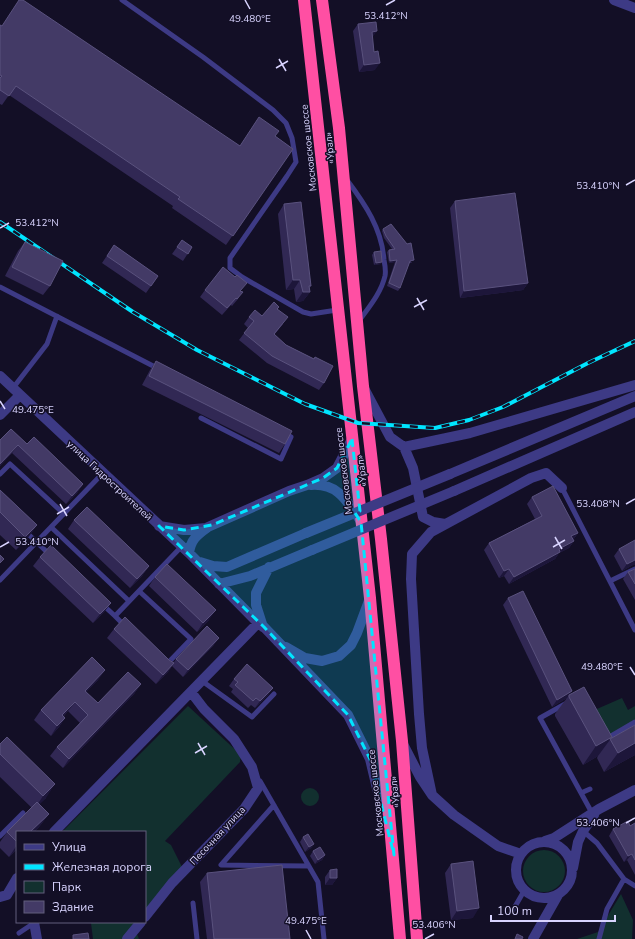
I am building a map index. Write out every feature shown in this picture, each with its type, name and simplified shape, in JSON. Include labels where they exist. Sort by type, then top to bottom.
[{"type":"highway","name":"Московское шоссе","points":[[304,0],[337,310],[370,598],[386,783],[394,855],[400,939]]},
{"type":"highway","name":"«Урал»","points":[[322,0],[339,128],[363,386],[402,741],[417,939]]},
{"type":"street","points":[[614,0],[635,8]]},
{"type":"street","name":"улица Гидростроителей","points":[[0,376],[182,546],[261,625],[348,716],[370,759],[394,855]]},
{"type":"street","points":[[404,447],[470,433],[635,385]]},
{"type":"street","points":[[363,386],[390,437],[404,447],[413,468],[424,517],[433,522],[445,524]]},
{"type":"street","points":[[0,415],[20,395]]},
{"type":"street","points":[[352,439],[336,468],[323,478],[289,491],[208,527],[196,536],[190,544],[192,557],[213,566],[227,567],[635,396]]},
{"type":"street","points":[[219,584],[250,576],[454,491],[635,412]]},
{"type":"street","points":[[432,795],[422,748],[419,721],[410,579],[412,554],[431,532],[531,478],[546,473],[562,488]]},
{"type":"street","points":[[307,485],[321,484],[333,488],[345,498],[361,522]]},
{"type":"street","points":[[159,526],[184,530],[208,527]]},
{"type":"street","points":[[55,831],[202,681],[261,625],[256,605],[256,593],[269,567]]},
{"type":"street","points":[[275,640],[305,658],[322,661],[339,656],[351,645],[370,598]]},
{"type":"street","name":"Песочная улица","points":[[146,916],[172,884],[244,809],[258,788],[252,768],[234,739],[204,709],[191,692]]},
{"type":"street","points":[[402,741],[420,777],[432,795],[454,815],[498,846],[521,854]]},
{"type":"street","points":[[542,842],[553,843],[562,848],[570,858],[573,870],[571,880],[566,889],[558,895],[547,898],[537,898],[524,891],[518,882],[515,872],[516,862],[521,854],[533,844],[554,838],[596,811],[635,790]]},
{"type":"street","points":[[571,880],[578,842],[596,811]]},
{"type":"street","points":[[0,897],[7,895],[16,880]]},
{"type":"street","points":[[533,939],[558,895]]},
{"type":"street","points":[[34,923],[37,939]]},
{"type":"street","points":[[128,939],[140,923]]},
{"type":"lane","points":[[122,0],[203,57],[273,110],[286,124],[292,138],[296,162],[230,258],[230,268],[242,277],[303,312],[311,314],[337,310]]},
{"type":"lane","points":[[343,175],[362,199],[374,220],[384,251],[385,274],[376,298],[357,323]]},
{"type":"lane","points":[[0,287],[164,371]]},
{"type":"lane","points":[[13,388],[48,344],[58,316]]},
{"type":"lane","points":[[201,418],[281,459],[291,437],[277,430]]},
{"type":"lane","points":[[0,474],[10,464],[64,514]]},
{"type":"lane","points":[[0,580],[103,473]]},
{"type":"lane","points":[[562,488],[635,630]]},
{"type":"lane","points":[[21,526],[53,558]]},
{"type":"lane","points":[[51,528],[129,601]]},
{"type":"lane","points":[[115,616],[182,546]]},
{"type":"lane","points":[[610,581],[635,569]]},
{"type":"lane","points":[[139,591],[191,639],[165,666],[160,660]]},
{"type":"lane","points":[[98,600],[132,633]]},
{"type":"lane","points":[[202,681],[252,717],[274,694]]},
{"type":"lane","points":[[572,701],[540,718],[581,793],[596,811]]},
{"type":"lane","points":[[600,735],[604,741],[635,722]]},
{"type":"lane","points":[[252,768],[318,882],[324,939]]},
{"type":"lane","points":[[581,793],[590,789]]},
{"type":"lane","points":[[274,805],[221,865],[308,866]]},
{"type":"lane","points":[[0,836],[23,813]]},
{"type":"lane","points":[[583,831],[597,843],[624,879],[635,886]]},
{"type":"lane","points":[[282,866],[282,873]]},
{"type":"lane","points":[[600,939],[607,909],[624,879]]},
{"type":"lane","points":[[513,910],[524,891]]},
{"type":"lane","points":[[193,904],[197,939]]},
{"type":"lane","points":[[19,933],[34,923]]},
{"type":"highlighted area","points":[[352,439],[360,511],[355,513],[361,522],[394,855],[370,759],[348,715],[264,627],[159,526],[184,530],[212,525],[323,478],[337,468]]},
{"type":"green space","points":[[622,698],[628,710],[635,706],[635,720],[605,738],[590,712]]},
{"type":"green space","points":[[188,706],[241,755],[240,762],[165,841],[171,845],[184,871],[146,911],[146,831],[63,831]]},
{"type":"green space","points":[[306,788],[314,788],[319,793],[317,804],[314,806],[306,806],[301,801],[301,793]]},
{"type":"green space","points":[[544,850],[559,856],[565,871],[559,886],[544,892],[529,886],[523,871],[529,856]]},
{"type":"green space","points":[[621,894],[633,920],[632,939],[577,939],[598,932]]},
{"type":"green space","points":[[91,923],[134,923],[133,924],[139,939],[93,939]]},
{"type":"building","points":[[19,0],[23,0],[240,146],[259,117],[279,131],[275,136],[293,149],[233,236],[178,199],[180,197],[16,86],[9,96],[0,90],[0,78],[2,76],[0,75],[0,25],[2,26]]},
{"type":"building","points":[[376,22],[377,31],[372,32],[374,52],[378,51],[380,63],[364,65],[358,24]]},
{"type":"building","points":[[515,193],[528,283],[464,291],[455,201]]},
{"type":"building","points":[[301,202],[311,286],[309,286],[310,292],[303,292],[300,280],[293,280],[284,204]]},
{"type":"building","points":[[391,224],[407,244],[411,243],[414,260],[410,261],[400,288],[389,283],[397,260],[390,261],[389,250],[395,249],[383,229]]},
{"type":"building","points":[[182,240],[192,247],[188,254],[177,247]]},
{"type":"building","points":[[25,242],[63,261],[50,286],[12,267]]},
{"type":"building","points":[[114,245],[158,276],[151,286],[107,256]]},
{"type":"building","points":[[381,251],[382,262],[376,263],[374,252]]},
{"type":"building","points":[[223,267],[235,277],[237,275],[247,283],[240,291],[243,292],[227,308],[205,290]]},
{"type":"building","points":[[274,302],[279,307],[277,309],[288,317],[274,334],[286,345],[314,359],[315,357],[333,366],[324,383],[272,356],[244,333],[254,321],[249,317],[255,310],[262,316]]},
{"type":"building","points":[[156,361],[292,431],[285,444],[149,376]]},
{"type":"building","points":[[11,429],[27,444],[34,437],[83,484],[72,496],[18,445],[0,464],[0,440]]},
{"type":"building","points":[[553,486],[578,533],[571,536],[574,541],[559,549],[560,552],[514,577],[509,569],[504,571],[489,543],[542,516],[532,497]]},
{"type":"building","points":[[0,490],[37,525],[25,537],[0,512]]},
{"type":"building","points":[[87,507],[149,566],[137,579],[74,520]]},
{"type":"building","points":[[635,540],[635,560],[627,564],[619,549]]},
{"type":"building","points":[[51,545],[111,603],[100,614],[40,557]]},
{"type":"building","points":[[0,555],[4,559],[0,563]]},
{"type":"building","points":[[167,564],[216,610],[203,623],[155,577]]},
{"type":"building","points":[[635,569],[635,584],[628,572]]},
{"type":"building","points":[[523,591],[572,691],[557,700],[508,598]]},
{"type":"building","points":[[125,617],[169,660],[174,663],[163,675],[114,629]]},
{"type":"building","points":[[207,626],[219,638],[188,670],[176,659]]},
{"type":"building","points":[[92,657],[105,670],[85,691],[98,703],[128,672],[141,684],[69,759],[57,747],[88,715],[75,702],[62,715],[65,718],[57,726],[41,710]]},
{"type":"building","points":[[247,664],[273,688],[260,701],[256,698],[253,701],[235,685],[238,682],[234,679]]},
{"type":"building","points":[[584,687],[612,737],[596,746],[569,697],[569,695]]},
{"type":"building","points":[[635,725],[635,743],[618,753],[610,739]]},
{"type":"building","points":[[7,737],[55,784],[43,796],[0,754],[0,744]]},
{"type":"building","points":[[37,802],[49,814],[31,831],[16,831],[16,841],[7,832]]},
{"type":"building","points":[[628,821],[630,826],[635,823],[635,860],[632,854],[628,856],[613,829]]},
{"type":"building","points":[[308,834],[314,844],[309,847],[303,837]]},
{"type":"building","points":[[320,847],[325,855],[318,860],[313,851]]},
{"type":"building","points":[[473,861],[479,908],[457,911],[451,864]]},
{"type":"building","points":[[282,865],[290,939],[214,939],[207,873]]},
{"type":"building","points":[[337,869],[337,878],[330,878],[330,870]]},
{"type":"building","points":[[88,933],[89,939],[73,939],[73,935]]},
{"type":"building","points":[[517,934],[523,937],[522,939],[515,939]]},
{"type":"railway","points":[[0,222],[133,312],[197,350],[305,404],[358,423],[435,428],[469,420],[503,407],[588,363],[635,341]]}]
